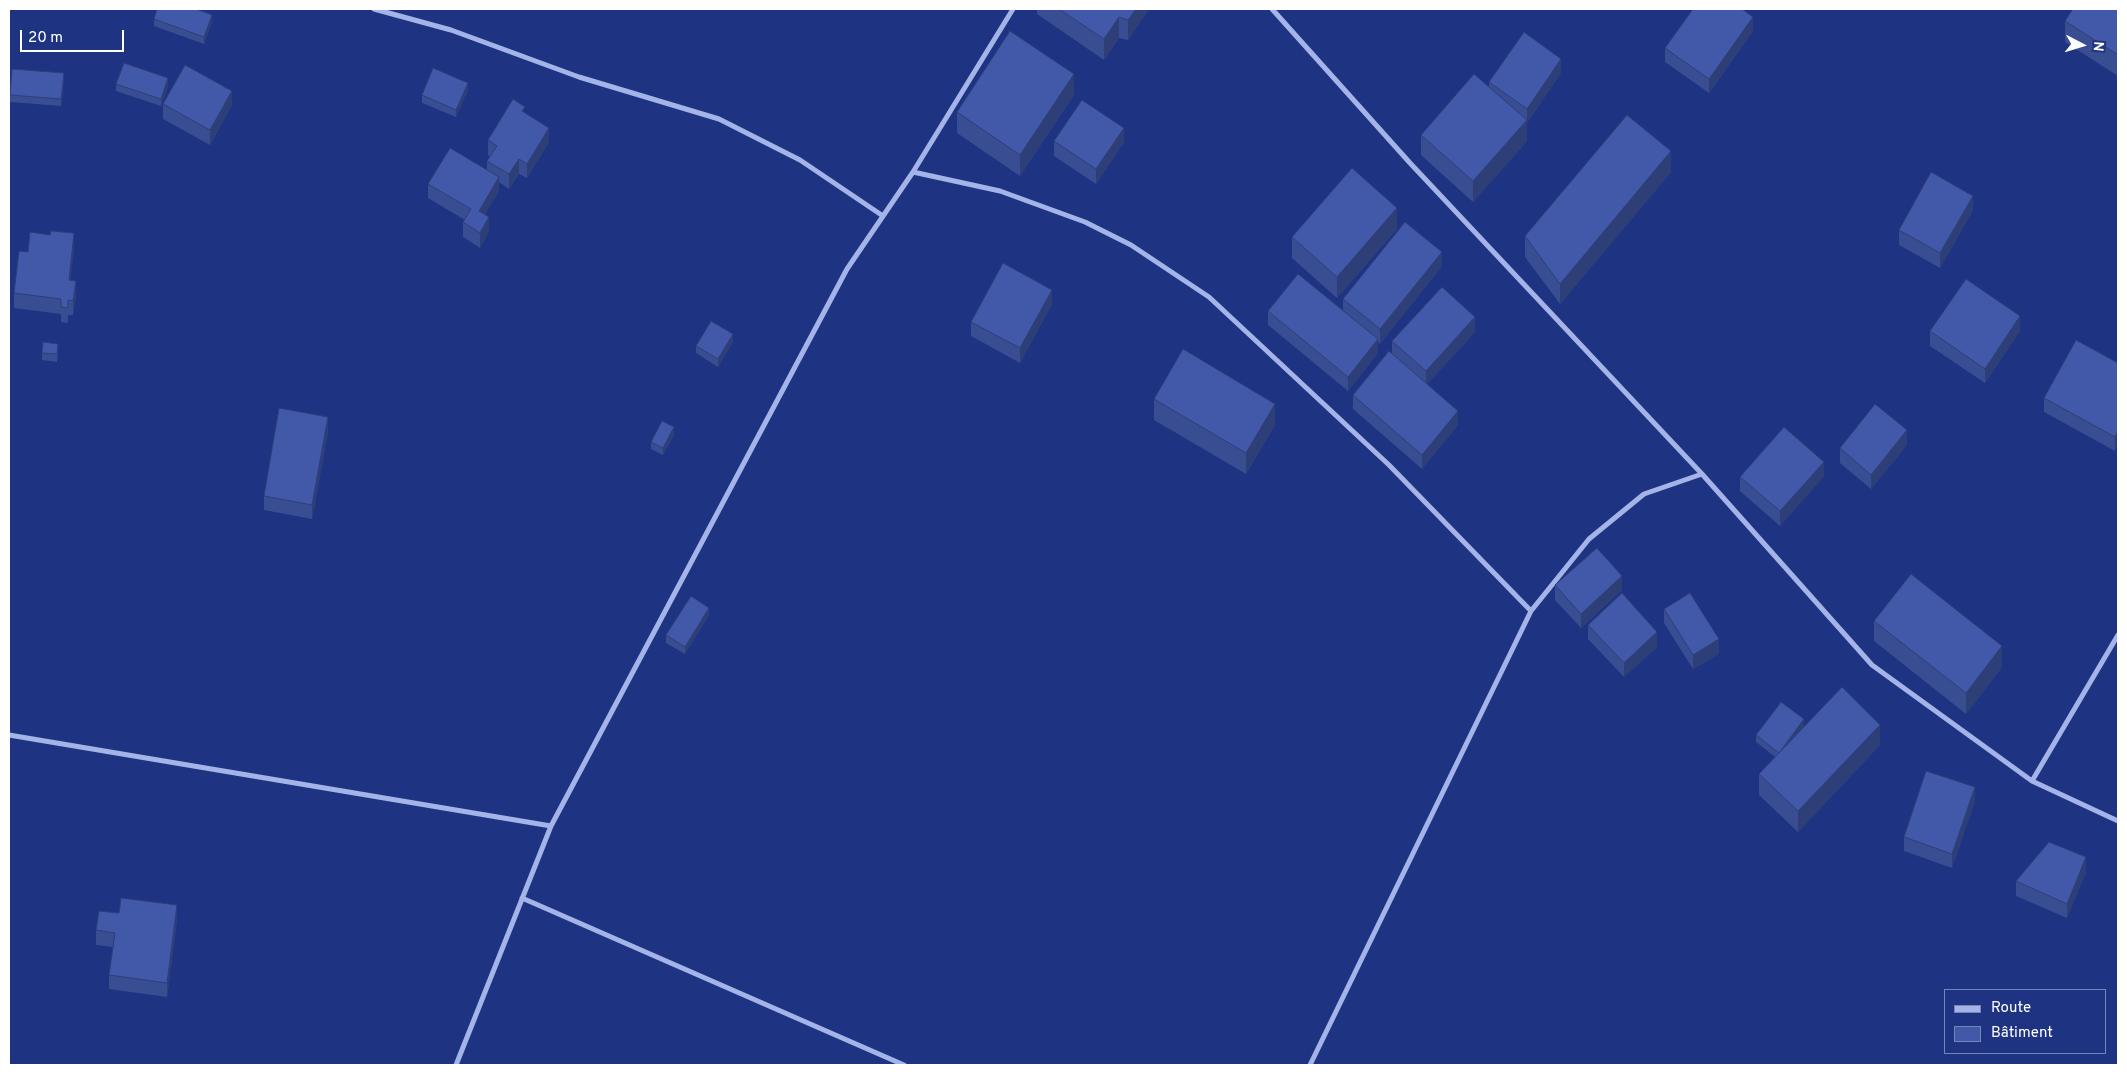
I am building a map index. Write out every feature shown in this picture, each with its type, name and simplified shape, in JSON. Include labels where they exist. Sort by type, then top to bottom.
[{"type":"street","points":[[374,9],[450,30],[579,77],[719,119],[800,160],[883,216]]},
{"type":"street","points":[[456,1065],[551,826],[847,269],[913,172],[1013,9]]},
{"type":"street","points":[[1272,9],[1410,163],[1702,474],[1872,665],[2032,781],[2118,820]]},
{"type":"street","points":[[913,172],[1000,191],[1085,222],[1131,245],[1209,297],[1389,465],[1531,611]]},
{"type":"street","points":[[1310,1065],[1531,611],[1589,538],[1644,494],[1702,474]]},
{"type":"street","points":[[2032,781],[2118,635]]},
{"type":"street","points":[[9,735],[551,826]]},
{"type":"street","points":[[522,898],[904,1065]]},
{"type":"building","points":[[157,9],[196,9],[212,15],[204,37],[154,19]]},
{"type":"building","points":[[1059,9],[1136,9],[1128,20],[1119,17],[1104,39]]},
{"type":"building","points":[[1693,9],[1742,9],[1753,17],[1709,79],[1665,48]]},
{"type":"building","points":[[2073,9],[2118,9],[2118,55],[2065,21]]},
{"type":"building","points":[[1010,31],[1074,74],[1020,155],[957,112]]},
{"type":"building","points":[[1524,32],[1561,59],[1527,109],[1489,82]]},
{"type":"building","points":[[124,63],[168,78],[161,99],[116,84]]},
{"type":"building","points":[[185,65],[232,91],[210,130],[163,104]]},
{"type":"building","points":[[433,68],[468,83],[456,110],[422,95]]},
{"type":"building","points":[[12,69],[64,73],[61,99],[10,95]]},
{"type":"building","points":[[1474,74],[1527,120],[1473,181],[1421,135]]},
{"type":"building","points":[[513,99],[525,107],[522,111],[549,128],[527,164],[519,159],[509,174],[487,161],[497,146],[488,140]]},
{"type":"building","points":[[1082,100],[1124,128],[1096,169],[1054,141]]},
{"type":"building","points":[[1627,115],[1671,151],[1560,284],[1525,236]]},
{"type":"building","points":[[450,148],[499,177],[479,211],[489,217],[480,233],[463,222],[471,209],[428,184]]},
{"type":"building","points":[[1352,168],[1397,208],[1337,277],[1292,237]]},
{"type":"building","points":[[1931,172],[1973,196],[1940,253],[1899,230]]},
{"type":"building","points":[[1405,222],[1442,252],[1380,329],[1343,299]]},
{"type":"building","points":[[51,231],[74,233],[69,280],[76,281],[73,301],[68,300],[68,308],[61,307],[61,299],[14,293],[19,251],[28,252],[30,232],[50,235]]},
{"type":"building","points":[[1003,263],[1052,290],[1020,348],[971,322]]},
{"type":"building","points":[[1298,274],[1378,339],[1348,377],[1268,311]]},
{"type":"building","points":[[1966,279],[2020,316],[1985,369],[1930,331]]},
{"type":"building","points":[[1442,287],[1475,317],[1426,371],[1392,341]]},
{"type":"building","points":[[711,321],[733,334],[718,359],[696,346]]},
{"type":"building","points":[[2076,340],[2118,363],[2118,431],[2115,437],[2044,398]]},
{"type":"building","points":[[43,342],[58,344],[57,354],[42,353]]},
{"type":"building","points":[[1183,349],[1275,404],[1246,453],[1154,399]]},
{"type":"building","points":[[1389,351],[1458,411],[1422,455],[1353,395]]},
{"type":"building","points":[[1875,404],[1907,430],[1871,475],[1840,448]]},
{"type":"building","points":[[279,408],[328,417],[312,505],[264,496]]},
{"type":"building","points":[[662,421],[674,427],[663,448],[651,442]]},
{"type":"building","points":[[1784,427],[1824,462],[1780,511],[1740,477]]},
{"type":"building","points":[[1597,548],[1622,576],[1581,614],[1555,585]]},
{"type":"building","points":[[1911,574],[2002,646],[1966,693],[1874,621]]},
{"type":"building","points":[[1622,593],[1657,632],[1624,663],[1588,625]]},
{"type":"building","points":[[1690,593],[1719,639],[1693,655],[1664,609]]},
{"type":"building","points":[[691,596],[709,608],[685,647],[666,635]]},
{"type":"building","points":[[1842,687],[1880,725],[1798,811],[1759,774]]},
{"type":"building","points":[[1781,702],[1804,719],[1779,753],[1756,735]]},
{"type":"building","points":[[1926,771],[1975,787],[1952,854],[1904,837]]},
{"type":"building","points":[[2049,842],[2086,857],[2067,904],[2016,881]]},
{"type":"building","points":[[121,898],[177,905],[167,983],[109,975],[115,933],[96,930],[99,911],[119,913]]}]
